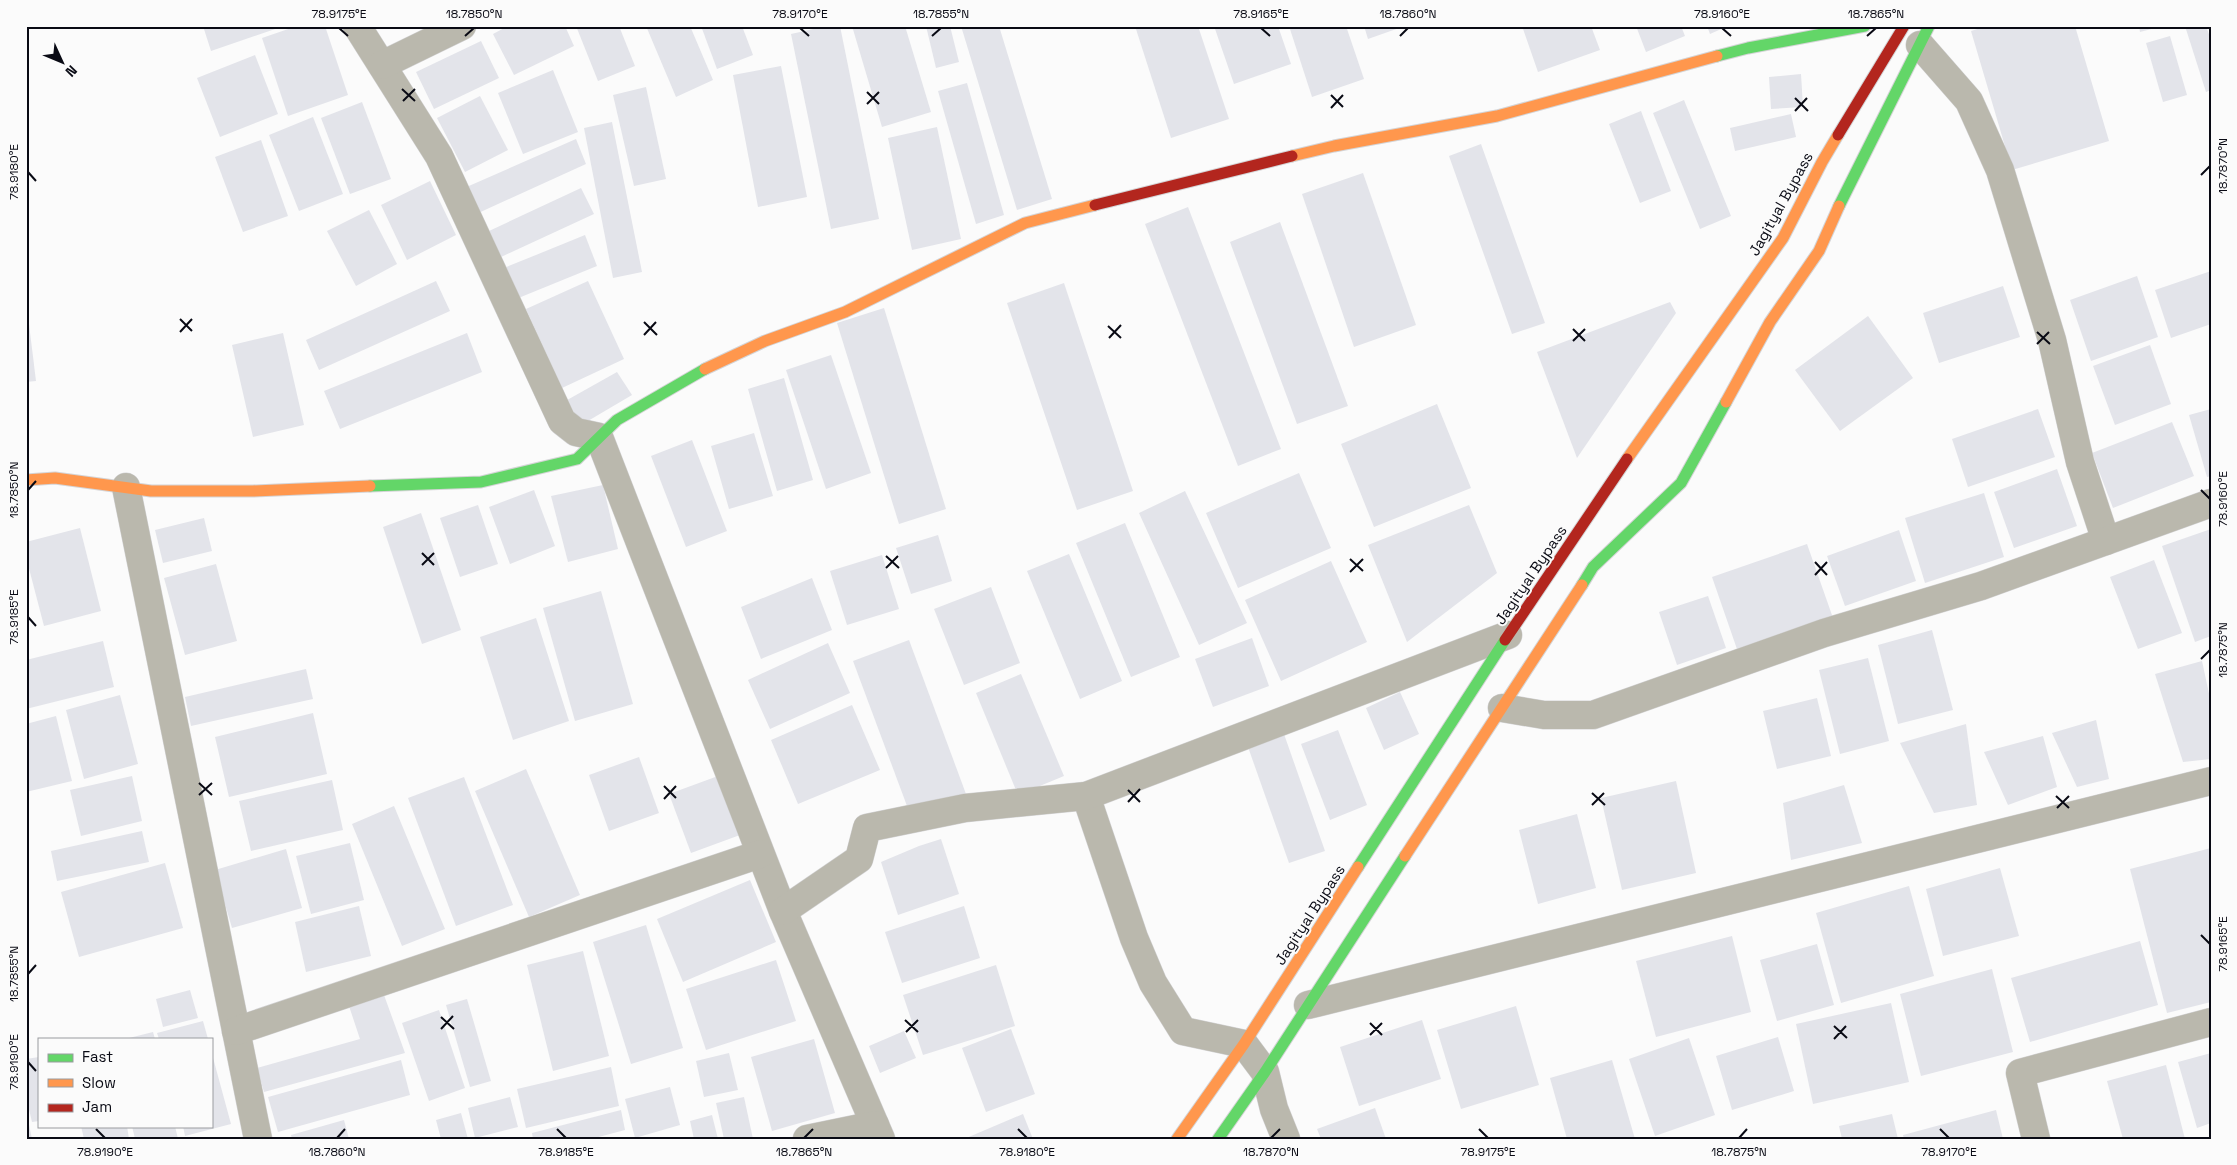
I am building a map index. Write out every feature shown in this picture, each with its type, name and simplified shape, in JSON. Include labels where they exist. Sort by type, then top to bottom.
[{"type":"main road","points":[[26,480],[55,478],[151,491],[253,491],[481,482],[577,459],[617,420],[701,371],[765,341],[845,312],[1025,223],[1334,146],[1497,116],[1730,53],[1847,28],[1865,26]]},
{"type":"main road","points":[[1218,1139],[1265,1072],[1593,567],[1681,483],[1770,322],[1819,251],[1918,32]]},
{"type":"main road","name":"Jagityal Bypass","points":[[1177,1139],[1244,1044],[1508,635],[1639,441],[1726,321],[1783,238],[1822,162],[1918,32]]},
{"type":"street","points":[[357,26],[440,156],[562,421],[576,432],[599,437],[760,854],[878,1132],[807,1139]]},
{"type":"street","points":[[382,65],[462,26]]},
{"type":"street","points":[[1918,32],[1969,101],[2000,170],[2052,340],[2080,462],[2106,541]]},
{"type":"street","points":[[126,487],[236,1030],[254,1138]]},
{"type":"street","points":[[1502,708],[1544,715],[1594,715],[1824,633],[1981,586],[2211,503]]},
{"type":"street","points":[[783,911],[859,859],[867,828],[965,808],[1086,796],[1508,635]]},
{"type":"street","points":[[1308,1006],[2211,781]]},
{"type":"street","points":[[1086,796],[1134,938],[1153,983],[1183,1031],[1244,1044],[1265,1072],[1274,1109],[1286,1139]]},
{"type":"street","points":[[236,1030],[760,854]]},
{"type":"street","points":[[2036,1139],[2020,1074],[2211,1022]]},
{"type":"building","points":[[203,26],[281,26],[281,27],[211,51]]},
{"type":"building","points":[[297,26],[325,26],[348,95],[288,116],[262,38]]},
{"type":"building","points":[[508,26],[565,26],[574,46],[514,75],[493,34]]},
{"type":"building","points":[[576,26],[619,26],[635,66],[598,81]]},
{"type":"building","points":[[646,26],[690,26],[713,80],[676,97]]},
{"type":"building","points":[[701,26],[742,26],[753,55],[717,69]]},
{"type":"building","points":[[827,26],[840,26],[879,219],[831,229],[791,34]]},
{"type":"building","points":[[852,26],[905,26],[931,112],[882,127]]},
{"type":"building","points":[[926,26],[950,26],[959,62],[936,68]]},
{"type":"building","points":[[961,26],[999,26],[1052,199],[1017,210]]},
{"type":"building","points":[[1135,26],[1198,26],[1229,119],[1171,138]]},
{"type":"building","points":[[1214,26],[1278,26],[1291,64],[1234,84]]},
{"type":"building","points":[[1289,26],[1346,26],[1364,79],[1312,97]]},
{"type":"building","points":[[1364,26],[1402,26],[1402,27],[1368,39]]},
{"type":"building","points":[[1522,26],[1591,26],[1600,50],[1538,72]]},
{"type":"building","points":[[1636,26],[1681,26],[1685,36],[1646,52]]},
{"type":"building","points":[[1707,26],[1728,26],[1710,34]]},
{"type":"building","points":[[1987,26],[2075,26],[2109,141],[2012,170],[1971,31]]},
{"type":"building","points":[[2139,26],[2159,26],[2159,27],[2140,32]]},
{"type":"building","points":[[2185,26],[2206,26],[2211,40],[2211,90],[2206,92]]},
{"type":"building","points":[[2170,36],[2187,95],[2163,102],[2146,43]]},
{"type":"building","points":[[481,41],[499,78],[434,109],[416,72]]},
{"type":"building","points":[[255,55],[278,114],[220,137],[197,78]]},
{"type":"building","points":[[781,66],[807,197],[758,207],[733,75]]},
{"type":"building","points":[[553,70],[578,132],[523,154],[498,93]]},
{"type":"building","points":[[1801,74],[1803,107],[1771,109],[1769,77]]},
{"type":"building","points":[[967,83],[1004,215],[976,224],[938,91]]},
{"type":"building","points":[[646,87],[666,179],[634,186],[613,95]]},
{"type":"building","points":[[480,96],[508,150],[465,172],[437,118]]},
{"type":"building","points":[[1684,100],[1731,216],[1700,229],[1653,113]]},
{"type":"building","points":[[362,102],[391,179],[350,194],[321,118]]},
{"type":"building","points":[[1641,111],[1671,191],[1640,203],[1609,124]]},
{"type":"building","points":[[1791,114],[1796,137],[1735,151],[1730,128]]},
{"type":"building","points":[[313,117],[343,194],[299,211],[269,135]]},
{"type":"building","points":[[612,122],[642,272],[613,278],[584,128]]},
{"type":"building","points":[[937,127],[961,239],[912,250],[888,138]]},
{"type":"building","points":[[576,139],[586,164],[474,215],[462,189]]},
{"type":"building","points":[[261,140],[288,216],[243,232],[215,157]]},
{"type":"building","points":[[1481,144],[1545,323],[1512,334],[1449,156]]},
{"type":"building","points":[[1363,173],[1416,325],[1354,347],[1302,194]]},
{"type":"building","points":[[430,181],[456,235],[407,260],[381,205]]},
{"type":"building","points":[[581,188],[594,214],[501,257],[489,231]]},
{"type":"building","points":[[1188,207],[1281,449],[1238,466],[1145,224]]},
{"type":"building","points":[[369,210],[397,264],[356,286],[327,231]]},
{"type":"building","points":[[1280,222],[1348,406],[1297,424],[1230,242]]},
{"type":"building","points":[[585,235],[597,266],[516,299],[504,268]]},
{"type":"building","points":[[2211,271],[2211,324],[2171,338],[2155,290]]},
{"type":"building","points":[[2137,276],[2158,337],[2091,361],[2070,300]]},
{"type":"building","points":[[436,281],[450,311],[319,370],[306,340]]},
{"type":"building","points":[[588,281],[624,359],[562,388],[526,309]]},
{"type":"building","points":[[1064,283],[1133,491],[1077,510],[1007,303]]},
{"type":"building","points":[[2003,286],[2020,337],[1939,363],[1923,313]]},
{"type":"building","points":[[1670,302],[1676,313],[1577,458],[1537,352]]},
{"type":"building","points":[[884,308],[946,509],[899,524],[837,323]]},
{"type":"building","points":[[28,316],[36,381],[26,382],[26,317]]},
{"type":"building","points":[[1868,316],[1913,378],[1840,431],[1795,370]]},
{"type":"building","points":[[283,333],[304,425],[253,437],[232,345]]},
{"type":"building","points":[[467,333],[482,372],[340,429],[324,391]]},
{"type":"building","points":[[2150,345],[2171,404],[2115,425],[2093,366]]},
{"type":"building","points":[[831,355],[871,473],[826,489],[786,370]]},
{"type":"building","points":[[617,372],[632,395],[576,428],[560,404]]},
{"type":"building","points":[[784,378],[813,480],[777,491],[748,389]]},
{"type":"building","points":[[1437,404],[1471,488],[1374,527],[1341,444]]},
{"type":"building","points":[[2038,409],[2055,457],[1968,487],[1952,439]]},
{"type":"building","points":[[2211,409],[2211,476],[2207,477],[2189,415]]},
{"type":"building","points":[[2172,422],[2194,476],[2113,508],[2092,453]]},
{"type":"building","points":[[754,433],[773,496],[729,509],[711,446]]},
{"type":"building","points":[[692,440],[727,531],[686,547],[651,456]]},
{"type":"building","points":[[2057,469],[2077,526],[2014,548],[1994,492]]},
{"type":"building","points":[[1299,473],[1331,548],[1238,588],[1206,513]]},
{"type":"building","points":[[603,485],[618,549],[568,562],[551,496]]},
{"type":"building","points":[[534,490],[555,546],[510,564],[489,507]]},
{"type":"building","points":[[1185,491],[1247,623],[1199,645],[1139,513]]},
{"type":"building","points":[[1984,493],[2004,557],[1925,583],[1905,518]]},
{"type":"building","points":[[478,505],[498,564],[460,577],[440,518]]},
{"type":"building","points":[[1469,505],[1497,573],[1407,642],[1368,545]]},
{"type":"building","points":[[421,513],[461,630],[422,644],[383,527]]},
{"type":"building","points":[[204,518],[212,551],[163,563],[155,530]]},
{"type":"building","points":[[1125,523],[1180,657],[1131,677],[1076,543]]},
{"type":"building","points":[[80,528],[101,611],[44,626],[26,557],[26,542]]},
{"type":"building","points":[[2211,529],[2211,636],[2195,642],[2162,546]]},
{"type":"building","points":[[1899,530],[1916,581],[1845,606],[1827,556]]},
{"type":"building","points":[[938,535],[952,581],[911,594],[896,548]]},
{"type":"building","points":[[1807,544],[1833,618],[1738,652],[1712,577]]},
{"type":"building","points":[[1069,554],[1122,681],[1080,699],[1027,571]]},
{"type":"building","points":[[882,555],[899,609],[847,625],[830,571]]},
{"type":"building","points":[[2154,560],[2182,633],[2138,649],[2110,577]]},
{"type":"building","points":[[1331,561],[1367,642],[1281,681],[1245,600]]},
{"type":"building","points":[[216,564],[237,641],[185,655],[164,578]]},
{"type":"building","points":[[812,578],[832,630],[761,659],[741,607]]},
{"type":"building","points":[[991,587],[1020,663],[964,685],[934,609]]},
{"type":"building","points":[[601,591],[633,704],[575,721],[543,608]]},
{"type":"building","points":[[1708,596],[1726,648],[1677,665],[1659,612]]},
{"type":"building","points":[[536,618],[569,721],[513,740],[480,637]]},
{"type":"building","points":[[1932,630],[1953,710],[1898,724],[1878,645]]},
{"type":"building","points":[[1252,638],[1269,686],[1213,707],[1195,659]]},
{"type":"building","points":[[909,640],[966,794],[910,814],[853,661]]},
{"type":"building","points":[[103,641],[114,687],[26,709],[26,660]]},
{"type":"building","points":[[828,643],[850,693],[770,729],[748,680]]},
{"type":"building","points":[[1868,658],[1889,741],[1840,754],[1819,670]]},
{"type":"building","points":[[2202,661],[2211,703],[2211,759],[2183,762],[2155,674]]},
{"type":"building","points":[[306,669],[313,699],[191,726],[185,697]]},
{"type":"building","points":[[1021,674],[1064,776],[1018,795],[976,693]]},
{"type":"building","points":[[1400,692],[1419,734],[1384,750],[1366,708]]},
{"type":"building","points":[[120,695],[138,764],[84,779],[66,710]]},
{"type":"building","points":[[1817,698],[1831,756],[1777,769],[1763,711]]},
{"type":"building","points":[[852,705],[880,770],[798,804],[771,740]]},
{"type":"building","points":[[313,713],[327,774],[229,797],[215,737]]},
{"type":"building","points":[[56,716],[72,781],[26,792],[26,724]]},
{"type":"building","points":[[2096,720],[2109,779],[2077,787],[2052,733]]},
{"type":"building","points":[[1966,724],[1977,805],[1934,813],[1900,743]]},
{"type":"building","points":[[1338,730],[1367,805],[1330,820],[1301,744]]},
{"type":"building","points":[[1284,734],[1325,851],[1289,863],[1248,747]]},
{"type":"building","points":[[2043,736],[2057,787],[2008,805],[1984,752]]},
{"type":"building","points":[[639,757],[659,813],[609,831],[589,775]]},
{"type":"building","points":[[526,769],[580,895],[529,917],[475,791]]},
{"type":"building","points":[[132,776],[142,821],[81,836],[70,790]]},
{"type":"building","points":[[718,776],[740,835],[691,853],[669,794]]},
{"type":"building","points":[[464,777],[513,905],[456,926],[408,798]]},
{"type":"building","points":[[332,780],[343,830],[251,851],[239,801]]},
{"type":"building","points":[[1676,781],[1696,873],[1622,890],[1601,798]]},
{"type":"building","points":[[1844,785],[1862,843],[1791,860],[1783,803]]},
{"type":"building","points":[[394,806],[445,929],[402,946],[352,824]]},
{"type":"building","points":[[1577,814],[1596,888],[1538,904],[1519,830]]},
{"type":"building","points":[[142,831],[149,862],[57,881],[51,851]]},
{"type":"building","points":[[941,839],[959,894],[898,915],[881,862]]},
{"type":"building","points":[[350,843],[364,900],[311,914],[296,856]]},
{"type":"building","points":[[2211,848],[2211,1002],[2167,1013],[2130,869]]},
{"type":"building","points":[[286,849],[302,908],[232,928],[215,870]]},
{"type":"building","points":[[165,863],[183,928],[79,957],[61,892]]},
{"type":"building","points":[[2000,868],[2019,936],[1943,956],[1926,889]]},
{"type":"building","points":[[750,880],[776,942],[683,982],[657,919]]},
{"type":"building","points":[[1909,886],[1934,976],[1841,1003],[1816,913]]},
{"type":"building","points":[[359,906],[371,956],[306,972],[295,922]]},
{"type":"building","points":[[964,906],[980,958],[902,983],[885,932]]},
{"type":"building","points":[[646,925],[683,1048],[631,1064],[593,942]]},
{"type":"building","points":[[1732,936],[1751,1012],[1656,1037],[1636,961]]},
{"type":"building","points":[[2140,941],[2158,1005],[2030,1042],[2011,978]]},
{"type":"building","points":[[1817,944],[1834,1005],[1777,1021],[1760,960]]},
{"type":"building","points":[[583,951],[609,1056],[553,1071],[527,965]]},
{"type":"building","points":[[776,960],[796,1021],[706,1050],[686,989]]},
{"type":"building","points":[[996,965],[1015,1026],[923,1055],[903,995]]},
{"type":"building","points":[[1992,969],[2013,1052],[1921,1076],[1900,994]]},
{"type":"building","points":[[190,990],[198,1018],[163,1027],[156,999]]},
{"type":"building","points":[[384,995],[405,1053],[264,1092],[257,1068],[360,1039],[349,1006]]},
{"type":"building","points":[[467,999],[491,1081],[470,1087],[446,1005]]},
{"type":"building","points":[[1891,1003],[1909,1082],[1813,1104],[1796,1024]]},
{"type":"building","points":[[1516,1006],[1539,1085],[1461,1109],[1437,1030]]},
{"type":"building","points":[[439,1010],[465,1088],[429,1101],[402,1023]]},
{"type":"building","points":[[1422,1020],[1441,1079],[1359,1106],[1340,1047]]},
{"type":"building","points":[[203,1021],[208,1038],[159,1038],[157,1033]]},
{"type":"building","points":[[1011,1029],[1035,1094],[986,1112],[962,1048]]},
{"type":"building","points":[[904,1031],[916,1058],[880,1073],[869,1046]]},
{"type":"building","points":[[153,1032],[155,1038],[129,1038]]},
{"type":"building","points":[[1778,1037],[1794,1091],[1732,1110],[1716,1056]]},
{"type":"building","points":[[1689,1038],[1715,1115],[1655,1136],[1629,1059]]},
{"type":"building","points":[[814,1039],[835,1113],[772,1131],[751,1057]]},
{"type":"building","points":[[729,1053],[738,1090],[704,1097],[696,1061]]},
{"type":"building","points":[[2211,1053],[2211,1123],[2197,1128],[2178,1062]]},
{"type":"building","points":[[212,1054],[231,1124],[185,1136],[183,1128],[212,1128]]},
{"type":"building","points":[[38,1057],[38,1121],[32,1122],[26,1097],[26,1059]]},
{"type":"building","points":[[401,1060],[410,1095],[278,1132],[268,1097]]},
{"type":"building","points":[[1612,1060],[1635,1139],[1567,1139],[1550,1078]]},
{"type":"building","points":[[2166,1065],[2185,1139],[2123,1139],[2107,1081]]},
{"type":"building","points":[[611,1067],[619,1106],[526,1128],[517,1089]]},
{"type":"building","points":[[670,1087],[680,1125],[635,1138],[625,1099]]},
{"type":"building","points":[[510,1097],[518,1127],[475,1138],[468,1108]]},
{"type":"building","points":[[744,1097],[753,1139],[724,1139],[716,1103]]},
{"type":"building","points":[[1375,1108],[1386,1139],[1321,1139],[1317,1129]]},
{"type":"building","points":[[621,1110],[625,1130],[591,1139],[533,1139],[532,1133]]},
{"type":"building","points":[[1996,1110],[2003,1139],[1904,1139],[1903,1135]]},
{"type":"building","points":[[461,1113],[468,1139],[441,1139],[436,1120]]},
{"type":"building","points":[[1023,1114],[1033,1139],[964,1139]]},
{"type":"building","points":[[1892,1114],[1898,1139],[1842,1139],[1839,1126]]},
{"type":"building","points":[[27,1115],[32,1139],[26,1139]]},
{"type":"building","points":[[712,1115],[718,1139],[694,1139],[690,1121]]},
{"type":"building","points":[[344,1120],[349,1139],[292,1139],[291,1135]]},
{"type":"building","points":[[81,1128],[127,1128],[129,1139],[84,1139]]},
{"type":"building","points":[[132,1128],[175,1128],[178,1139],[135,1139]]},
{"type":"traffic: fast","points":[[1717,56],[1748,48],[1865,26]]},
{"type":"traffic: fast","points":[[1839,206],[1929,26]]},
{"type":"traffic: fast","points":[[370,486],[481,482],[577,459],[617,420],[705,369]]},
{"type":"traffic: fast","points":[[1582,585],[1593,567],[1681,483],[1726,402]]},
{"type":"traffic: fast","points":[[1358,867],[1505,640]]},
{"type":"traffic: fast","points":[[1218,1139],[1265,1072],[1405,856]]},
{"type":"traffic: slow","points":[[1292,156],[1334,146],[1497,116],[1717,56]]},
{"type":"traffic: slow","points":[[1627,459],[1783,238],[1838,135]]},
{"type":"traffic: slow","points":[[705,369],[765,341],[845,312],[1025,223],[1095,205]]},
{"type":"traffic: slow","points":[[1726,402],[1770,322],[1819,251],[1839,206]]},
{"type":"traffic: slow","points":[[26,480],[55,478],[151,491],[253,491],[370,486]]},
{"type":"traffic: slow","points":[[1405,856],[1582,585]]},
{"type":"traffic: slow","points":[[1177,1139],[1244,1044],[1358,867]]},
{"type":"traffic: jam","points":[[1838,135],[1904,26]]},
{"type":"traffic: jam","points":[[1095,205],[1292,156]]},
{"type":"traffic: jam","points":[[1505,640],[1627,459]]}]
